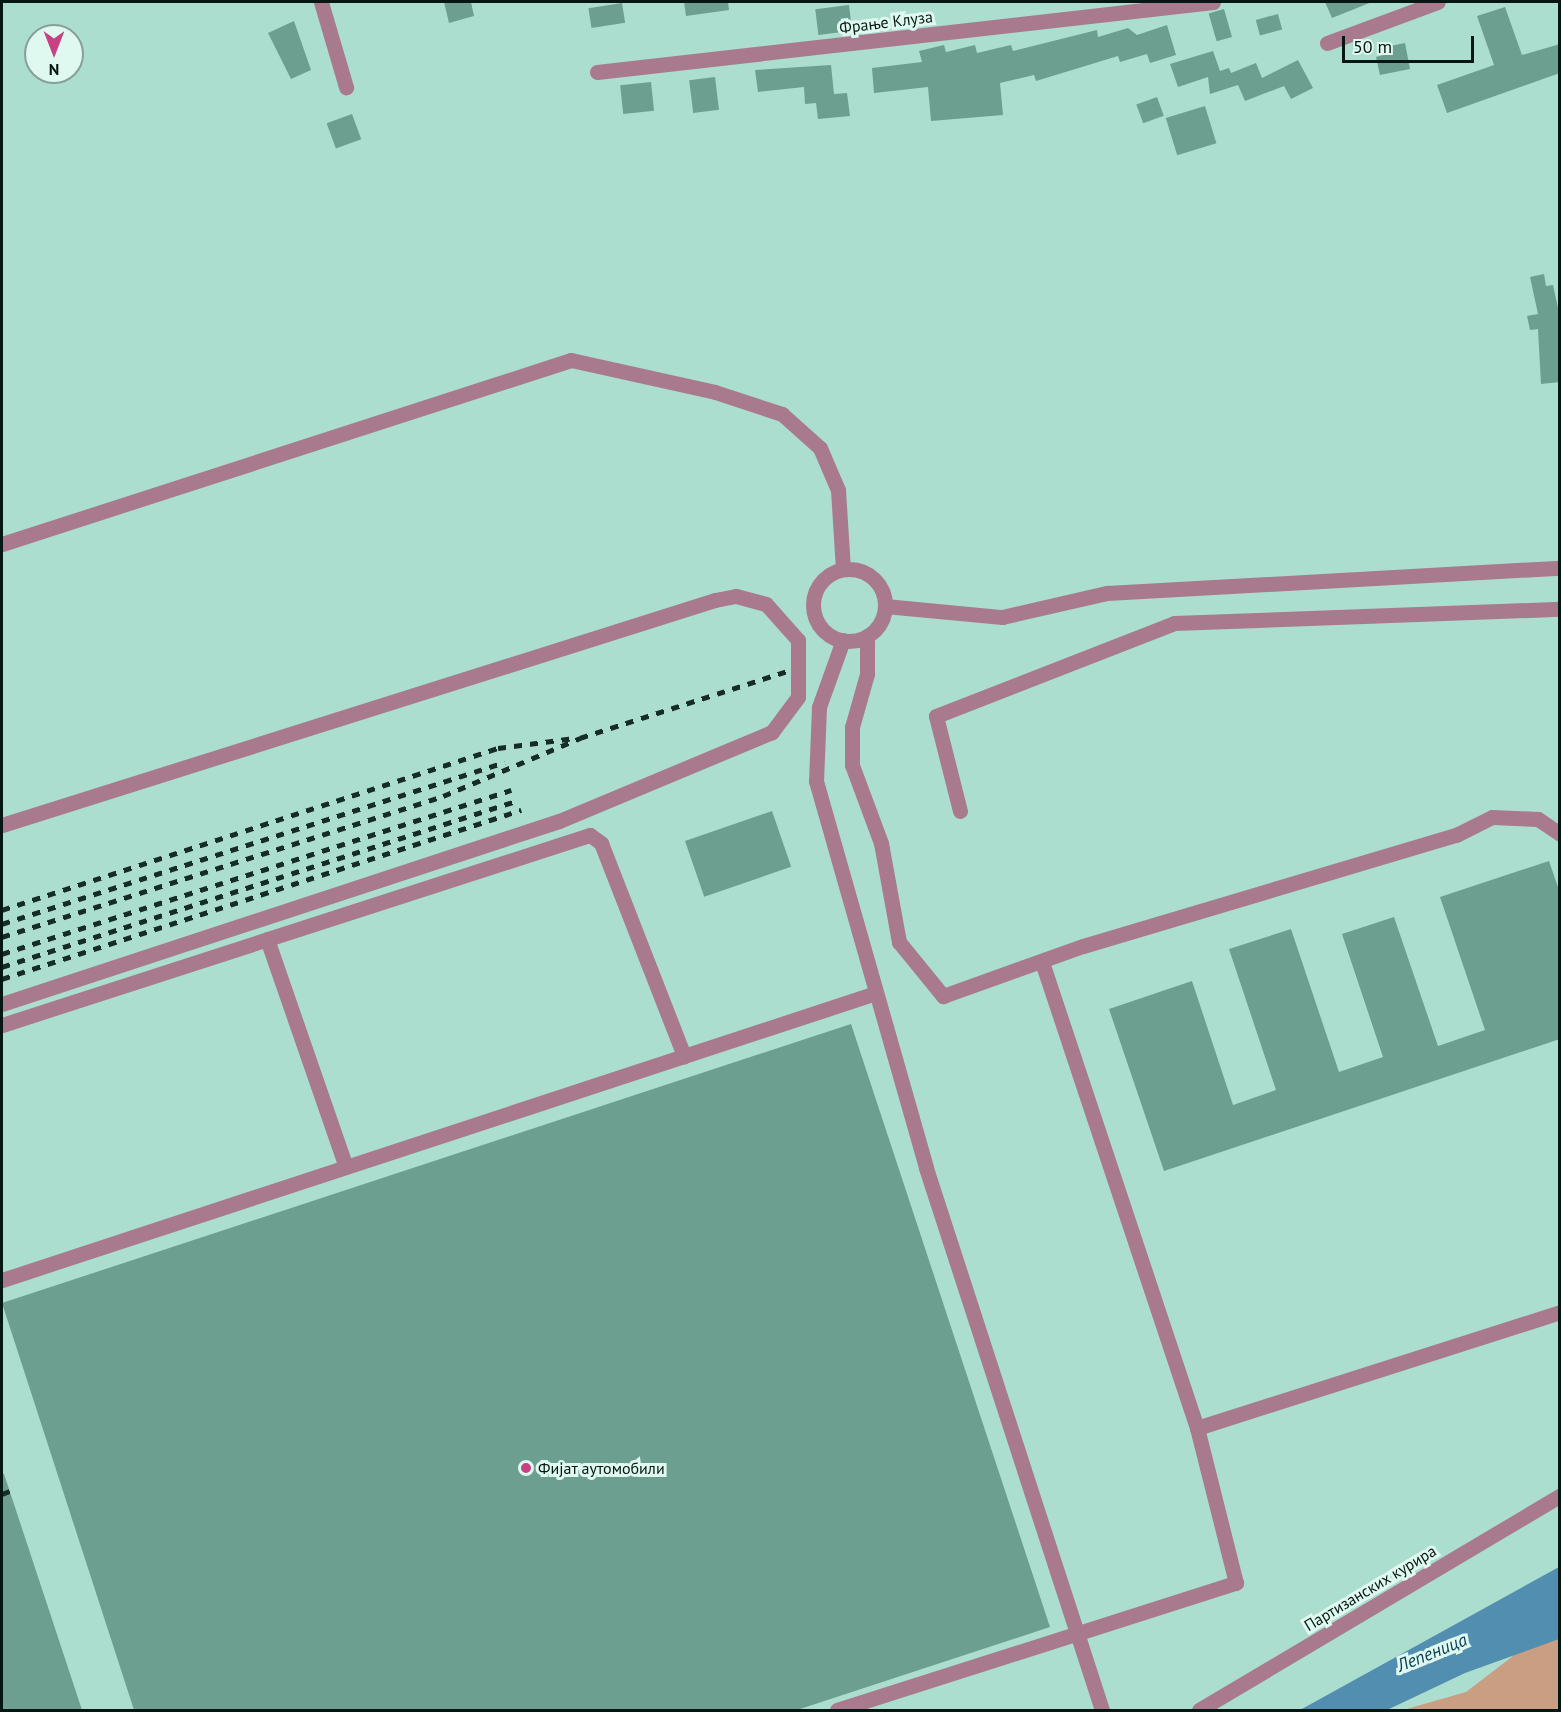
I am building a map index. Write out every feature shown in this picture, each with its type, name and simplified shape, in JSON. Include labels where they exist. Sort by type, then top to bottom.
[{"type":"street","points":[[321,2],[346,87]]},
{"type":"street","name":"Фрање Клуза","points":[[597,72],[1214,2]]},
{"type":"street","points":[[1326,43],[1438,2]]},
{"type":"street","points":[[2,544],[571,360],[716,392],[782,414],[820,448],[838,490],[843,569]]},
{"type":"street","points":[[885,606],[1002,617],[1107,593],[1560,568]]},
{"type":"street","points":[[867,636],[843,640],[824,630],[813,610],[823,579],[843,569],[867,574],[885,606]]},
{"type":"street","points":[[2,825],[715,600],[736,596],[759,600],[779,613],[798,640],[798,697],[772,732],[559,822],[2,1004]]},
{"type":"street","points":[[885,606],[867,636],[867,674],[852,727],[852,765],[881,843],[899,942],[943,996],[1041,961],[1456,835],[1492,817],[1538,819],[1560,834]]},
{"type":"street","points":[[960,811],[936,716],[1174,623],[1560,609]]},
{"type":"street","points":[[843,640],[819,706],[816,781],[926,1168],[1102,1710]]},
{"type":"street","points":[[2,1024],[590,835],[601,843],[684,1056]]},
{"type":"street","points":[[267,939],[346,1167]]},
{"type":"street","points":[[837,1710],[1236,1582],[1197,1428],[1041,961]]},
{"type":"street","points":[[2,1280],[876,993]]},
{"type":"street","points":[[1197,1428],[1560,1312]]},
{"type":"street","name":"Партизанских курира","points":[[1199,1710],[1560,1496]]},
{"type":"shaded area","points":[[1559,1632],[1559,1710],[1403,1710],[1466,1692],[1534,1640]]},
{"type":"water","name":"Лепеница","points":[[1559,1567],[1559,1639],[1465,1673],[1387,1710],[1300,1710]]},
{"type":"building","points":[[444,2],[471,2],[474,16],[449,23]]},
{"type":"building","points":[[684,2],[728,2],[729,10],[686,16]]},
{"type":"building","points":[[1325,2],[1372,2],[1332,18]]},
{"type":"building","points":[[622,3],[625,23],[592,28],[588,8]]},
{"type":"building","points":[[849,5],[852,31],[818,35],[815,9]]},
{"type":"building","points":[[1505,7],[1522,55],[1560,44],[1560,73],[1447,113],[1437,85],[1494,65],[1477,16]]},
{"type":"building","points":[[1224,9],[1232,37],[1217,41],[1209,13]]},
{"type":"building","points":[[1278,14],[1282,29],[1260,35],[1256,20]]},
{"type":"building","points":[[294,21],[311,70],[291,79],[268,33]]},
{"type":"building","points":[[1167,25],[1176,55],[1150,63],[1147,54],[1120,62],[1118,56],[1036,81],[1034,75],[1000,83],[1003,115],[931,121],[928,87],[874,93],[872,68],[922,62],[919,51],[944,45],[946,52],[975,45],[977,53],[1011,45],[1013,51],[1097,30],[1098,37],[1128,28],[1137,35]]},
{"type":"building","points":[[1405,43],[1410,69],[1380,75],[1376,57],[1387,54],[1385,47]]},
{"type":"building","points":[[1213,51],[1220,71],[1229,68],[1231,73],[1256,63],[1262,78],[1298,60],[1313,88],[1291,99],[1284,86],[1245,101],[1238,85],[1210,94],[1208,77],[1178,87],[1170,64]]},
{"type":"building","points":[[831,65],[834,94],[847,93],[850,116],[818,119],[816,103],[805,104],[804,87],[758,92],[755,70]]},
{"type":"building","points":[[715,77],[719,110],[693,113],[689,80]]},
{"type":"building","points":[[651,82],[654,111],[623,114],[620,85]]},
{"type":"building","points":[[1157,97],[1164,116],[1143,123],[1136,105]]},
{"type":"building","points":[[1205,106],[1216,143],[1177,155],[1166,118]]},
{"type":"building","points":[[352,114],[361,139],[336,149],[327,123]]},
{"type":"building","points":[[1544,274],[1546,286],[1553,285],[1560,317],[1560,382],[1541,384],[1538,329],[1530,330],[1527,316],[1538,314],[1530,277]]},
{"type":"building","points":[[772,811],[791,867],[704,897],[685,841]]},
{"type":"building","points":[[1549,861],[1560,893],[1560,1039],[1164,1171],[1109,1009],[1192,981],[1233,1105],[1276,1090],[1229,949],[1291,929],[1339,1072],[1383,1057],[1342,934],[1394,917],[1438,1046],[1485,1030],[1440,897]]},
{"type":"building","name":"Фијат аутомобили","points":[[851,1024],[1050,1627],[797,1710],[134,1710],[2,1303]]},
{"type":"building","points":[[2,1474],[4,1474],[82,1710],[2,1710]]},
{"type":"railway","points":[[2,937],[443,796],[580,738],[790,670]]},
{"type":"railway","points":[[2,910],[498,748],[574,738]]},
{"type":"railway","points":[[2,924],[505,762]]},
{"type":"railway","points":[[2,954],[511,790]]},
{"type":"railway","points":[[2,967],[516,801]]},
{"type":"railway","points":[[2,979],[521,810]]},
{"type":"railway","points":[[2,1494],[10,1491]]},
{"type":"place","name":"Фијат аутомобили","points":[[526,1468]]}]
